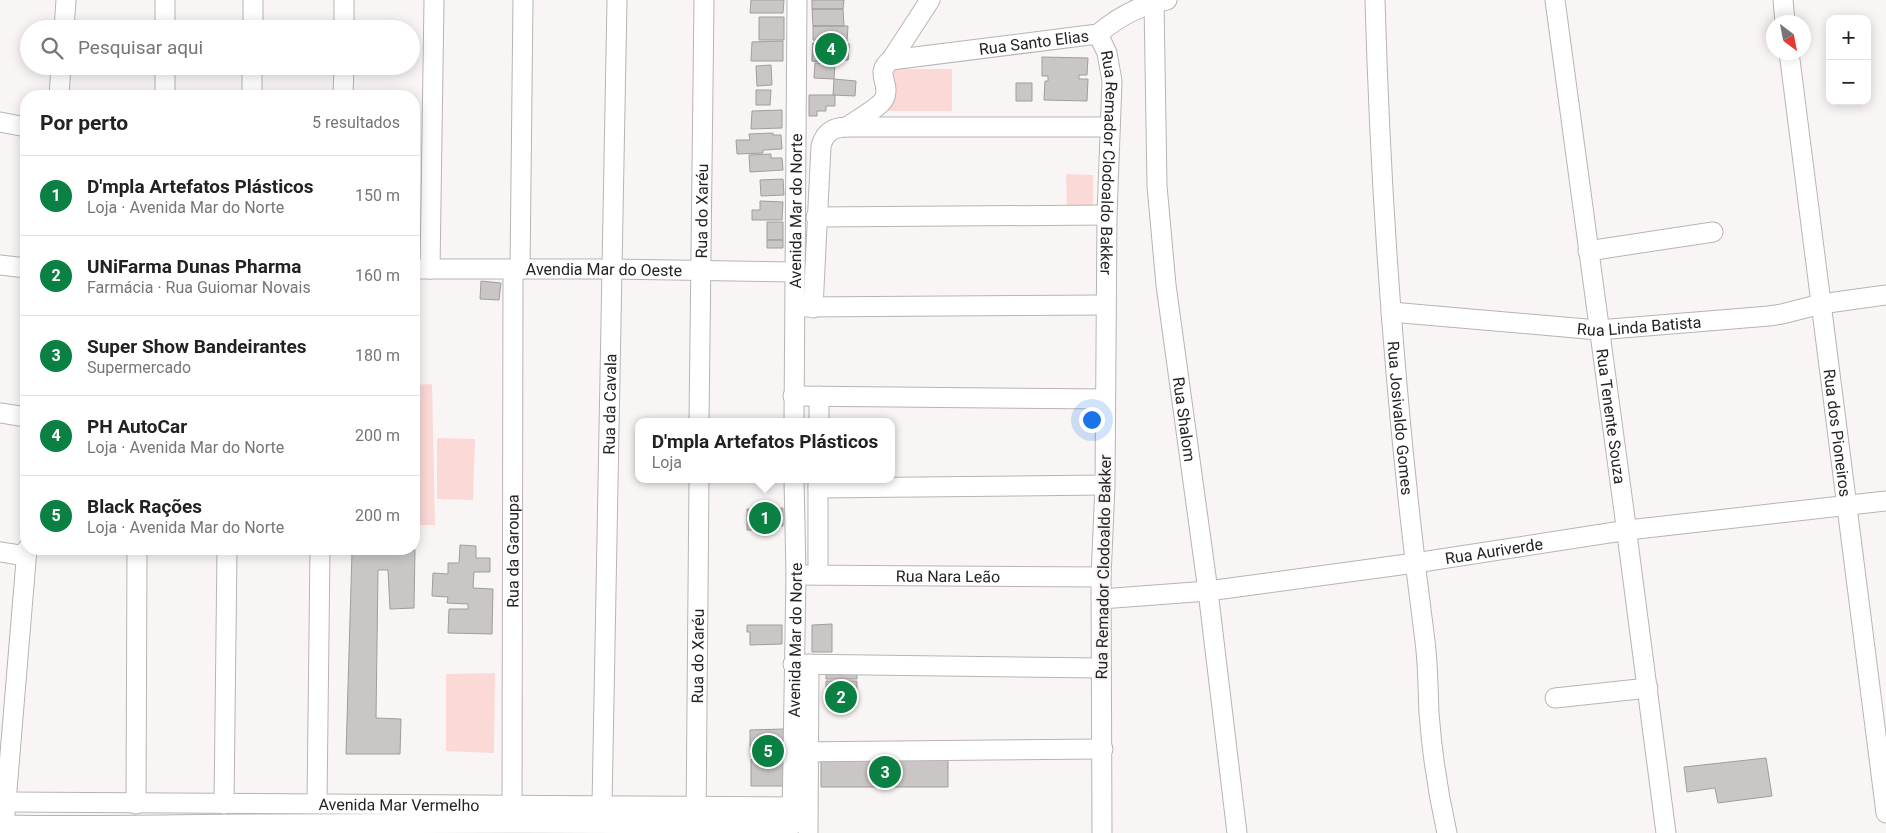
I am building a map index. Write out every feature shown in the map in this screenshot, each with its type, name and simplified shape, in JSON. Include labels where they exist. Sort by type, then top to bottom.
[{"type":"street","points":[[65,20],[66,0]]},
{"type":"street","points":[[165,20],[166,0]]},
{"type":"street","points":[[253,20],[254,0]]},
{"type":"street","points":[[344,0],[344,20]]},
{"type":"street","points":[[422,269],[434,0]]},
{"type":"street","name":"Rua da Garoupa","points":[[512,821],[517,270],[523,0]]},
{"type":"street","name":"Rua da Cavala","points":[[605,821],[611,269],[617,0]]},
{"type":"street","name":"Rua do Xaréu","points":[[699,418],[704,0]]},
{"type":"street","name":"Avenida Mar do Norte","points":[[794,418],[796,0]]},
{"type":"street","points":[[813,308],[816,217],[823,139],[829,131],[842,127],[882,102],[886,95],[882,71],[885,64],[891,60],[930,0]]},
{"type":"street","name":"Rua Josivaldo Gomes","points":[[1375,0],[1378,104],[1391,312],[1415,563],[1426,654],[1434,764],[1447,833]]},
{"type":"street","name":"Rua Tenente Souza","points":[[1556,0],[1598,330],[1628,530],[1666,833]]},
{"type":"street","points":[[1782,0],[1784,15]]},
{"type":"street","name":"Rua Santo Elias","points":[[891,60],[1098,34],[1114,22],[1160,1]]},
{"type":"street","name":"Rua Shalom","points":[[1160,1],[1158,196],[1166,285],[1208,591],[1237,833]]},
{"type":"street","name":"Rua Remador Clodoaldo Bakker","points":[[1098,34],[1107,53],[1112,74],[1107,215],[1101,577],[1102,833]]},
{"type":"street","name":"Rua dos Pioneiros","points":[[1790,60],[1886,813]]},
{"type":"street","points":[[59,90],[60,75]]},
{"type":"street","points":[[165,75],[165,90]]},
{"type":"street","points":[[252,75],[252,90]]},
{"type":"street","points":[[343,90],[344,75]]},
{"type":"street","points":[[0,122],[20,126]]},
{"type":"street","points":[[842,127],[1110,127]]},
{"type":"street","points":[[816,217],[1107,215]]},
{"type":"street","points":[[1588,251],[1713,232]]},
{"type":"street","points":[[0,266],[20,268]]},
{"type":"street","name":"Avendia Mar do Oeste","points":[[422,269],[611,269],[794,272]]},
{"type":"street","name":"Rua Linda Batista","points":[[1391,312],[1598,330],[1768,316],[1821,304],[1886,296]]},
{"type":"street","points":[[794,307],[1106,305]]},
{"type":"street","points":[[793,396],[1105,399]]},
{"type":"street","points":[[819,396],[819,418]]},
{"type":"street","points":[[0,413],[20,416]]},
{"type":"street","name":"Rua do Xaréu","points":[[696,821],[698,483]]},
{"type":"street","name":"Avenida Mar do Norte","points":[[794,483],[796,575],[801,664],[801,752],[796,824]]},
{"type":"street","points":[[818,575],[818,484],[1104,485]]},
{"type":"street","name":"Rua Auriverde","points":[[1101,599],[1208,591],[1415,563],[1628,530],[1886,501]]},
{"type":"street","points":[[0,552],[20,552]]},
{"type":"street","points":[[4,829],[7,695],[27,555]]},
{"type":"street","points":[[136,804],[137,555]]},
{"type":"street","points":[[224,804],[227,555]]},
{"type":"street","points":[[317,804],[320,555]]},
{"type":"street","name":"Rua Nara Leão","points":[[796,575],[1101,577]]},
{"type":"street","points":[[801,664],[1101,668]]},
{"type":"street","points":[[1555,698],[1648,688]]},
{"type":"street","points":[[796,824],[801,752],[1103,749]]},
{"type":"street","name":"Avenida Mar Vermelho","points":[[5,802],[317,804],[512,821]]},
{"type":"street","name":"Avenida Mar Vermelho","points":[[4,829],[286,828],[512,821],[696,821],[796,824]]},
{"type":"shaded area","points":[[887,69],[952,69],[952,111],[885,111]]},
{"type":"shaded area","points":[[1066,174],[1093,175],[1093,210],[1067,209]]},
{"type":"shaded area","points":[[432,384],[435,525],[420,525],[420,385]]},
{"type":"shaded area","points":[[437,438],[475,439],[473,500],[437,499]]},
{"type":"shaded area","points":[[495,673],[494,753],[446,751],[446,674]]},
{"type":"building","points":[[751,0],[784,0],[783,13],[750,13]]},
{"type":"building","points":[[812,0],[844,0],[843,9],[812,9]]},
{"type":"building","points":[[812,9],[843,9],[844,26],[813,26]]},
{"type":"building","points":[[759,17],[784,17],[784,40],[759,40]]},
{"type":"building","points":[[813,26],[848,26],[847,42],[813,40]]},
{"type":"building","points":[[783,41],[783,61],[751,61],[752,42]]},
{"type":"building","points":[[813,43],[849,44],[848,60],[832,59],[833,53],[830,53],[829,62],[812,61]]},
{"type":"building","points":[[813,43],[833,45],[833,53],[830,53],[829,62],[812,61]]},
{"type":"building","points":[[833,43],[849,44],[848,60],[832,59]]},
{"type":"building","points":[[1042,57],[1088,58],[1087,75],[1079,75],[1079,79],[1088,79],[1087,101],[1044,100],[1045,81],[1048,81],[1048,76],[1042,76]]},
{"type":"building","points":[[815,63],[835,64],[834,79],[814,78]]},
{"type":"building","points":[[771,65],[772,85],[757,86],[756,66]]},
{"type":"building","points":[[834,79],[856,81],[855,96],[833,95]]},
{"type":"building","points":[[1016,83],[1032,83],[1032,101],[1016,101]]},
{"type":"building","points":[[756,90],[771,90],[770,105],[756,105]]},
{"type":"building","points":[[809,95],[835,95],[835,106],[826,106],[826,111],[817,111],[817,116],[809,116]]},
{"type":"building","points":[[782,110],[782,128],[751,129],[752,111]]},
{"type":"building","points":[[773,133],[773,135],[781,135],[782,149],[763,150],[763,153],[737,154],[736,140],[750,140],[749,134]]},
{"type":"building","points":[[771,154],[771,158],[782,158],[783,170],[750,172],[749,155]]},
{"type":"building","points":[[783,179],[784,195],[761,196],[760,180]]},
{"type":"building","points":[[760,201],[783,202],[782,220],[752,220],[752,210],[760,210]]},
{"type":"building","points":[[767,222],[783,222],[783,240],[767,240]]},
{"type":"building","points":[[767,240],[783,240],[783,248],[767,248]]},
{"type":"building","points":[[481,281],[501,283],[499,300],[480,299]]},
{"type":"building","points":[[783,508],[783,526],[755,526],[755,530],[747,530],[747,509]]},
{"type":"building","points":[[460,545],[476,546],[476,558],[490,558],[490,572],[474,572],[473,588],[493,589],[492,634],[448,633],[449,609],[468,609],[468,604],[447,603],[448,597],[432,596],[433,573],[448,574],[448,563],[459,563]]},
{"type":"building","points":[[352,555],[415,555],[414,608],[390,609],[388,570],[378,570],[376,718],[401,719],[400,754],[346,754]]},
{"type":"building","points":[[832,624],[832,652],[812,652],[812,625]]},
{"type":"building","points":[[747,625],[782,625],[782,644],[750,645],[750,632],[747,632]]},
{"type":"building","points":[[857,666],[857,679],[826,679],[826,667]]},
{"type":"building","points":[[826,681],[857,681],[857,691],[826,691]]},
{"type":"building","points":[[826,691],[857,691],[857,703],[826,704]]},
{"type":"building","points":[[784,729],[785,744],[750,745],[750,730]]},
{"type":"building","points":[[785,744],[785,756],[751,757],[750,745]]},
{"type":"building","points":[[948,756],[948,787],[821,787],[821,757]]},
{"type":"building","points":[[1766,758],[1772,796],[1718,803],[1715,788],[1687,792],[1684,767]]},
{"type":"building","points":[[751,759],[785,759],[784,786],[751,786]]},
{"type":"place","name":"PH AutoCar","points":[[831,49]]},
{"type":"place","name":"D'mpla Artefatos Plásticos","points":[[765,518]]},
{"type":"place","name":"UNiFarma Dunas Pharma","points":[[841,697]]},
{"type":"place","name":"Black Rações","points":[[768,751]]},
{"type":"place","name":"Super Show Bandeirantes","points":[[885,772]]}]
